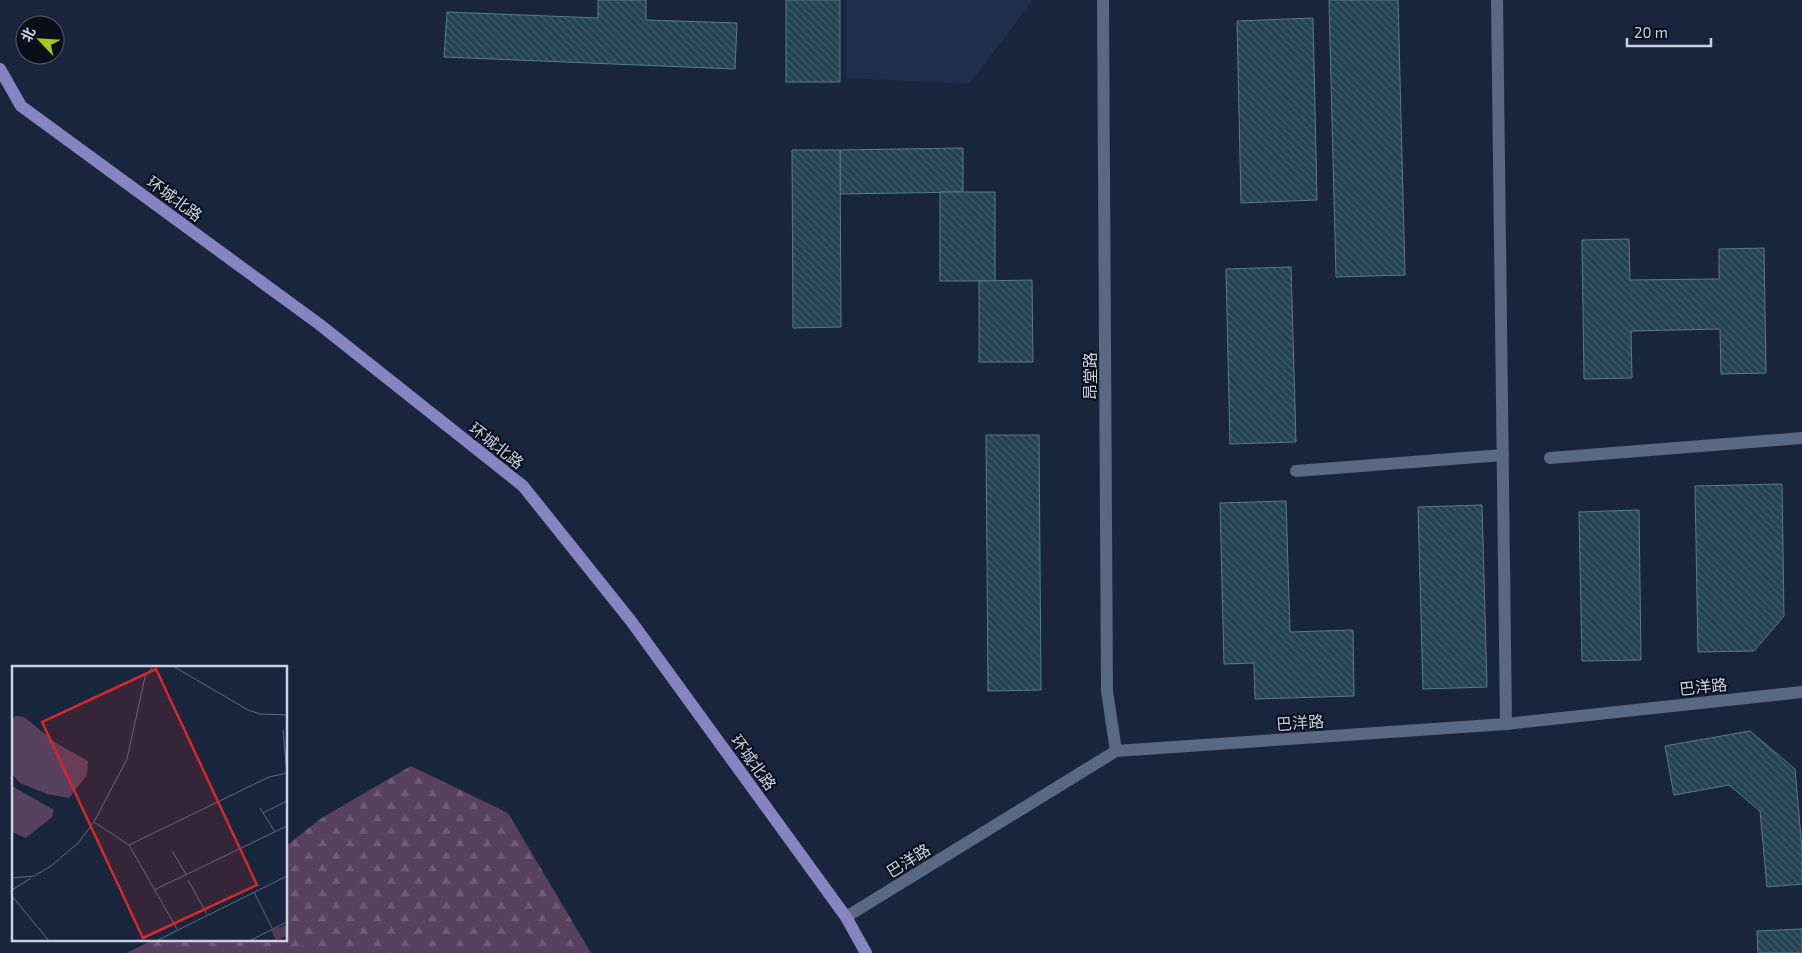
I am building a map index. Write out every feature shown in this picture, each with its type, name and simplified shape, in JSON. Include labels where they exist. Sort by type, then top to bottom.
[{"type":"main road","name":"环城北路","points":[[0,69],[21,106],[319,324],[523,486],[631,621],[846,917],[866,953]]},
{"type":"street","name":"昂堂路","points":[[1103,0],[1107,690],[1116,751]]},
{"type":"street","points":[[1497,0],[1506,724]]},
{"type":"street","points":[[1550,458],[1802,438]]},
{"type":"street","points":[[1296,471],[1503,455]]},
{"type":"street","name":"巴洋路","points":[[846,917],[1116,751],[1506,724],[1802,692]]},
{"type":"shaded area","points":[[847,0],[1033,0],[969,84],[847,78]]},
{"type":"green space","points":[[411,766],[508,813],[591,953],[126,953],[153,940],[288,940],[288,844],[320,819]]},
{"type":"building","points":[[598,0],[646,0],[646,20],[737,23],[735,69],[444,57],[447,12],[598,18]]},
{"type":"building","points":[[786,0],[840,0],[840,82],[786,82]]},
{"type":"building","points":[[1329,0],[1398,0],[1405,275],[1336,277]]},
{"type":"building","points":[[1313,18],[1317,200],[1241,203],[1237,21]]},
{"type":"building","points":[[963,148],[963,192],[840,194],[840,150]]},
{"type":"building","points":[[792,150],[840,150],[841,327],[793,328]]},
{"type":"building","points":[[940,192],[995,192],[995,281],[940,281]]},
{"type":"building","points":[[1629,239],[1630,280],[1719,279],[1719,249],[1764,248],[1766,373],[1721,374],[1720,329],[1631,331],[1632,378],[1584,379],[1582,240]]},
{"type":"building","points":[[1291,267],[1296,442],[1230,444],[1226,269]]},
{"type":"building","points":[[1032,280],[1033,362],[979,362],[979,281]]},
{"type":"building","points":[[986,435],[1039,435],[1041,690],[988,691]]},
{"type":"building","points":[[1782,484],[1784,616],[1754,651],[1698,652],[1695,486]]},
{"type":"building","points":[[1286,501],[1290,632],[1353,630],[1354,696],[1255,699],[1254,663],[1224,664],[1220,503]]},
{"type":"building","points":[[1482,505],[1487,687],[1423,689],[1418,507]]},
{"type":"building","points":[[1639,510],[1641,660],[1582,661],[1579,512]]},
{"type":"building","points":[[1750,731],[1795,769],[1802,849],[1802,884],[1767,887],[1760,811],[1729,785],[1674,795],[1665,746]]},
{"type":"building","points":[[1802,929],[1802,953],[1758,953],[1757,931]]}]
